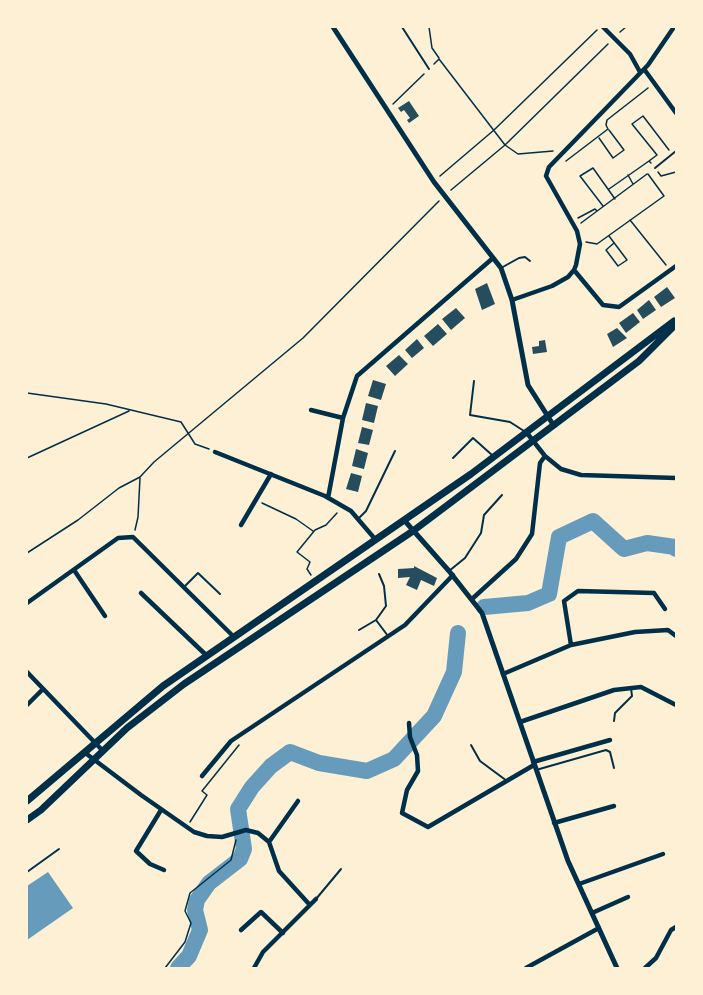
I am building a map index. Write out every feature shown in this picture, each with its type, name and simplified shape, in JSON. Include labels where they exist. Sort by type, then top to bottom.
[{"type":"main road","points":[[27,801],[163,686],[495,457],[676,322]]},
{"type":"main road","points":[[27,820],[41,810],[127,728],[184,684],[413,531],[639,361],[676,322]]},
{"type":"street","points":[[333,27],[434,182],[501,268],[512,300],[528,385],[554,426]]},
{"type":"street","points":[[602,27],[630,54],[676,113]]},
{"type":"street","points":[[512,300],[552,286],[568,277],[574,270],[579,241],[573,221],[546,176],[549,167],[562,151],[621,94],[674,27]]},
{"type":"street","points":[[328,498],[343,418],[357,376],[493,258]]},
{"type":"street","points":[[574,270],[603,304],[619,307],[676,266]]},
{"type":"street","points":[[311,410],[343,418]]},
{"type":"street","points":[[527,433],[545,456],[561,470],[581,475],[676,478]]},
{"type":"street","points":[[215,452],[328,498],[351,511],[375,539]]},
{"type":"street","points":[[472,599],[516,559],[532,534],[540,464],[545,456]]},
{"type":"street","points":[[241,525],[271,474]]},
{"type":"street","points":[[404,520],[451,573],[482,613],[554,823],[617,968]]},
{"type":"street","points":[[27,603],[118,538],[133,537],[234,637]]},
{"type":"street","points":[[74,570],[105,616]]},
{"type":"street","points":[[202,776],[231,741],[405,625],[451,573]]},
{"type":"street","points":[[571,645],[564,602],[578,591],[654,593],[665,609]]},
{"type":"street","points":[[141,593],[206,655]]},
{"type":"street","points":[[503,674],[571,645],[634,632],[668,630],[676,636]]},
{"type":"street","points":[[27,672],[103,751]]},
{"type":"street","points":[[520,722],[614,690],[631,688],[641,687],[676,705]]},
{"type":"street","points":[[27,705],[43,689]]},
{"type":"street","points":[[409,723],[418,771],[407,790],[402,813],[428,827],[535,766],[610,740]]},
{"type":"street","points":[[84,752],[186,827],[207,836],[222,837],[246,830],[258,833],[269,842],[279,871],[309,904]]},
{"type":"street","points":[[269,842],[298,801]]},
{"type":"street","points":[[554,823],[614,807]]},
{"type":"street","points":[[161,810],[136,851],[150,864],[164,870]]},
{"type":"street","points":[[579,884],[663,854]]},
{"type":"street","points":[[592,913],[628,897]]},
{"type":"street","points":[[255,968],[262,952],[316,898]]},
{"type":"street","points":[[241,930],[261,912],[283,933]]},
{"type":"street","points":[[645,968],[656,958],[671,930],[676,927]]},
{"type":"street","points":[[526,968],[599,928]]},
{"type":"lane","points":[[402,27],[429,69]]},
{"type":"lane","points":[[655,168],[676,152]]},
{"type":"lane","points":[[501,268],[519,258],[525,257],[530,261]]},
{"type":"lane","points":[[474,381],[470,415],[510,422],[527,433]]},
{"type":"lane","points":[[453,458],[473,438],[495,457]]},
{"type":"lane","points":[[358,519],[366,511],[395,451]]},
{"type":"lane","points":[[451,573],[465,558],[481,533],[484,515],[502,495]]},
{"type":"lane","points":[[184,587],[198,573],[220,594]]},
{"type":"lane","points":[[359,630],[376,620],[386,606],[384,586],[379,574]]},
{"type":"lane","points":[[376,620],[388,636]]},
{"type":"lane","points":[[614,721],[615,713],[632,696],[631,688]]},
{"type":"lane","points":[[471,746],[480,761],[507,781]]},
{"type":"lane","points":[[535,766],[606,750],[610,752],[614,768]]},
{"type":"lane","points":[[27,872],[59,849]]},
{"type":"lane","points":[[316,898],[341,869]]},
{"type":"path","points":[[429,27],[432,48],[439,59],[505,145],[518,154],[562,151]]},
{"type":"path","points":[[434,182],[494,130],[602,27]]},
{"type":"path","points":[[621,32],[626,27]]},
{"type":"path","points":[[460,181],[505,145],[603,49]]},
{"type":"path","points":[[387,109],[439,59]]},
{"type":"path","points":[[598,137],[613,158],[624,150],[606,125],[611,116],[655,84]]},
{"type":"path","points":[[608,189],[657,155],[632,124],[643,116],[672,154]]},
{"type":"path","points":[[563,163],[608,129]]},
{"type":"path","points":[[649,161],[661,176],[676,172]]},
{"type":"path","points":[[604,207],[580,176],[593,168],[615,199]]},
{"type":"path","points":[[575,227],[648,174],[664,196],[597,244],[579,241]]},
{"type":"path","points":[[628,175],[634,184]]},
{"type":"path","points":[[27,553],[78,520],[119,488],[140,477],[154,462],[303,338],[433,207]]},
{"type":"path","points":[[573,221],[595,209],[598,212]]},
{"type":"path","points":[[630,220],[670,271]]},
{"type":"path","points":[[609,235],[627,260],[618,266],[606,250],[614,243]]},
{"type":"path","points":[[27,393],[78,399],[181,422],[195,444],[215,452]]},
{"type":"path","points":[[27,458],[130,410]]},
{"type":"path","points":[[133,537],[138,517],[140,477]]},
{"type":"path","points":[[256,500],[296,519],[314,531]]},
{"type":"path","points":[[315,580],[307,569],[310,562],[297,552],[314,531],[326,525],[343,507]]},
{"type":"path","points":[[186,827],[207,795],[202,791],[242,741]]},
{"type":"path","points":[[165,968],[185,942],[191,923],[185,911],[190,893],[231,860],[236,832]]},
{"type":"water","points":[[48,872],[73,908],[27,940],[27,886]]},
{"type":"building","points":[[409,101],[419,116],[409,123],[407,120],[410,118],[404,110],[401,112],[398,108]]},
{"type":"building","points":[[487,283],[495,304],[482,310],[475,289]]},
{"type":"building","points":[[667,287],[675,298],[661,307],[654,297]]},
{"type":"building","points":[[649,300],[656,310],[643,319],[637,310]]},
{"type":"building","points":[[456,308],[465,318],[451,330],[442,319]]},
{"type":"building","points":[[633,313],[640,322],[626,333],[619,323]]},
{"type":"building","points":[[438,324],[447,334],[433,346],[424,336]]},
{"type":"building","points":[[617,328],[627,338],[613,347],[607,334]]},
{"type":"building","points":[[417,339],[424,348],[412,358],[405,350]]},
{"type":"building","points":[[545,340],[547,352],[533,354],[532,347],[539,346],[539,341]]},
{"type":"building","points":[[399,355],[408,364],[395,376],[386,366]]},
{"type":"building","points":[[373,380],[386,384],[381,400],[368,396]]},
{"type":"building","points":[[366,403],[378,406],[374,423],[362,420]]},
{"type":"building","points":[[362,427],[373,430],[369,445],[358,443]]},
{"type":"building","points":[[356,449],[368,453],[364,469],[352,466]]},
{"type":"building","points":[[351,473],[362,476],[358,492],[346,489]]},
{"type":"building","points":[[414,566],[437,578],[434,586],[421,580],[417,590],[406,585],[410,577],[398,578],[398,569],[414,568]]},
{"type":"waterway","points":[[484,607],[528,603],[549,594],[559,537],[593,521],[624,549],[647,543],[676,549]]},
{"type":"waterway","points":[[178,968],[189,956],[200,930],[195,910],[197,900],[209,883],[240,859],[244,849],[238,809],[252,787],[271,766],[290,752],[319,763],[367,771],[394,759],[434,716],[454,672],[458,633]]}]
